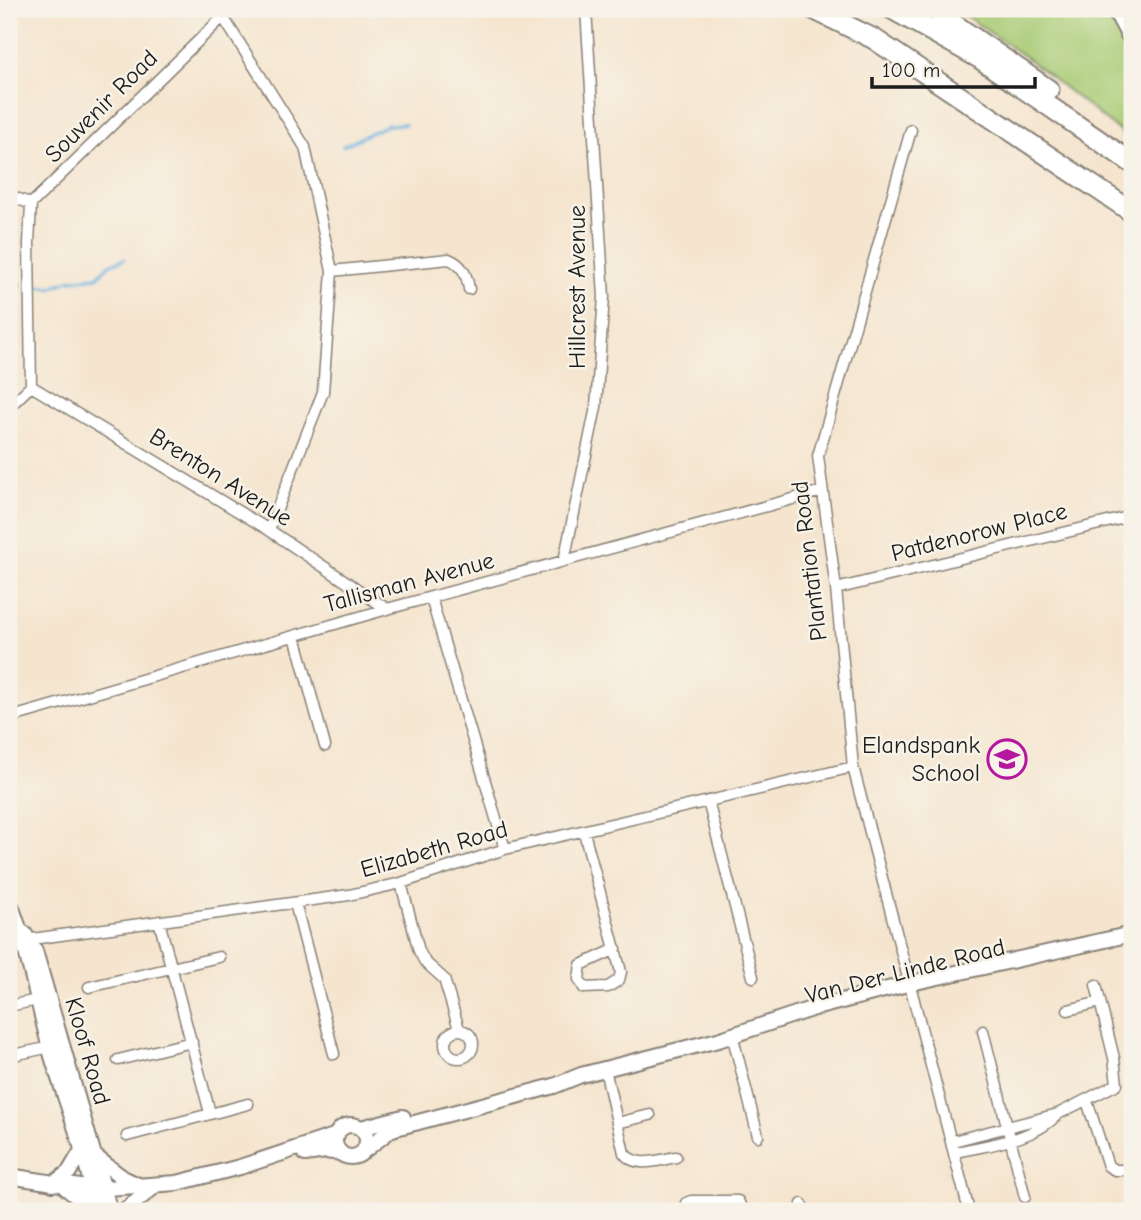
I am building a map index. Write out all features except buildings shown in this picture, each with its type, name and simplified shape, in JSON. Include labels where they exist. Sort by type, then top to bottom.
[{"type":"highway","points":[[813,9],[874,39],[1132,212]]},
{"type":"highway","points":[[892,9],[979,58],[1132,161]]},
{"type":"highway","points":[[932,9],[970,32],[1078,111],[1132,161]]},
{"type":"highway","points":[[1036,146],[1132,223]]},
{"type":"main road","points":[[1114,9],[1132,42]]},
{"type":"main road","name":"Kloof Road","points":[[9,901],[24,937],[99,1189]]},
{"type":"main road","name":"Van Der Linde Road","points":[[365,1150],[392,1129],[554,1086],[581,1075],[912,988],[1063,956],[1103,941],[1132,934]]},
{"type":"main road","name":"Van Der Linde Road","points":[[360,1128],[552,1077],[581,1075]]},
{"type":"main road","points":[[9,1175],[58,1185],[99,1189],[149,1186],[240,1167],[337,1135],[347,1126],[360,1128],[366,1136],[365,1150],[351,1157],[320,1151],[265,1165],[240,1167]]},
{"type":"main road","points":[[337,1135],[336,1145],[341,1153]]},
{"type":"main road","points":[[58,1185],[89,1155],[123,1178],[149,1186]]},
{"type":"main road","points":[[58,1185],[77,1196],[87,1211]]},
{"type":"main road","points":[[124,1211],[149,1186]]},
{"type":"main road","points":[[95,1211],[99,1189]]},
{"type":"main road","points":[[99,1189],[110,1211]]},
{"type":"street","name":"Hillcrest Avenue","points":[[564,561],[596,407],[604,297],[586,9]]},
{"type":"street","name":"Souvenir Road","points":[[31,204],[227,13]]},
{"type":"street","points":[[227,13],[305,148],[332,271],[323,392],[269,530]]},
{"type":"street","name":"Plantation Road","points":[[911,130],[818,456],[836,589],[853,767],[872,849],[912,988],[969,1211]]},
{"type":"street","points":[[9,195],[31,204],[31,386],[9,407]]},
{"type":"street","points":[[332,271],[449,259],[461,266],[467,275],[469,289]]},
{"type":"street","name":"Brenton Avenue","points":[[31,386],[269,530],[387,609]]},
{"type":"street","name":"Tallisman Avenue","points":[[9,719],[387,609],[822,491]]},
{"type":"street","name":"Patdenorow Place","points":[[836,589],[1132,516]]},
{"type":"street","points":[[431,598],[505,849]]},
{"type":"street","points":[[295,636],[325,746]]},
{"type":"street","name":"Elizabeth Road","points":[[24,937],[349,895],[401,883],[505,849],[853,767]]},
{"type":"street","points":[[708,801],[752,977]]},
{"type":"street","points":[[584,831],[616,949],[621,972],[619,980],[608,987],[584,988],[579,979],[581,965],[616,949]]},
{"type":"street","points":[[401,883],[419,951],[425,962],[444,979],[458,1029]]},
{"type":"street","points":[[295,902],[334,1054]]},
{"type":"street","points":[[159,921],[210,1113]]},
{"type":"street","points":[[89,987],[219,957]]},
{"type":"street","points":[[954,1147],[1011,1133],[1087,1101],[1117,1084],[1118,1077],[1096,985]]},
{"type":"street","points":[[9,1006],[43,998]]},
{"type":"street","points":[[1068,1010],[1100,1002]]},
{"type":"street","points":[[983,1031],[1011,1133],[1025,1197]]},
{"type":"street","points":[[733,1037],[758,1136]]},
{"type":"street","points":[[118,1060],[191,1042]]},
{"type":"street","points":[[9,1056],[56,1046]]},
{"type":"street","points":[[605,1069],[617,1123],[629,1159],[636,1163],[676,1157]]},
{"type":"street","points":[[1087,1101],[1108,1166],[1115,1170],[1132,1170]]},
{"type":"street","points":[[127,1136],[248,1104]]},
{"type":"street","points":[[617,1123],[650,1115]]},
{"type":"street","points":[[684,1211],[686,1203],[691,1201],[731,1198],[738,1201],[743,1211]]},
{"type":"green space","points":[[956,9],[1108,9],[1132,54],[1132,141],[1028,59]]},
{"type":"waterway","points":[[343,146],[387,125],[405,124]]},
{"type":"waterway","points":[[69,280],[97,277],[109,265],[124,259]]},
{"type":"waterway","points":[[37,286],[50,288],[65,282]]},
{"type":"waterway","points":[[9,285],[21,285]]},
{"type":"place","name":"Elandspank School","points":[[1007,759]]}]
